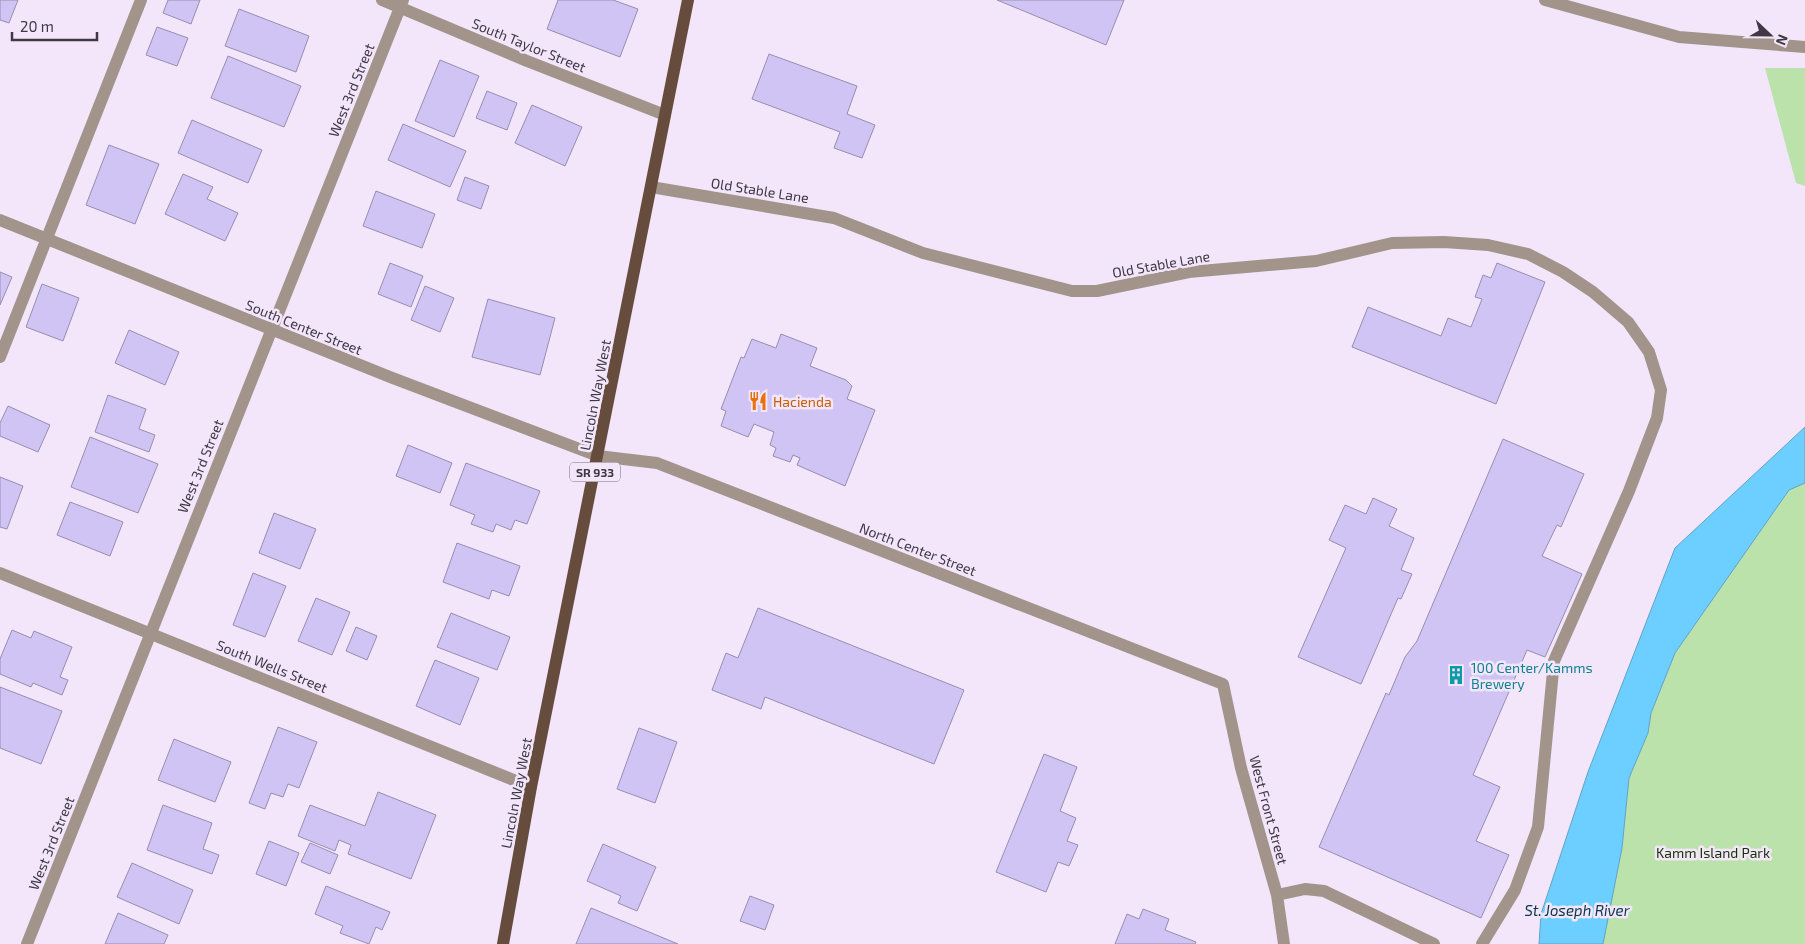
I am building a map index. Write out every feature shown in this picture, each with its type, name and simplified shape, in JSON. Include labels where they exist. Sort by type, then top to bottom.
[{"type":"main road","name":"Lincoln Way West","points":[[503,944],[531,787],[688,0]]},
{"type":"street","points":[[0,357],[48,240],[141,0]]},
{"type":"street","name":"South Taylor Street","points":[[382,0],[402,4],[527,61],[666,115]]},
{"type":"street","points":[[1545,0],[1679,37],[1805,47]]},
{"type":"street","name":"West 3rd Street","points":[[27,944],[270,330],[402,4]]},
{"type":"street","name":"Old Stable Lane","points":[[651,187],[834,218],[923,253],[1072,291],[1098,291],[1189,272],[1316,261],[1392,242],[1444,242],[1488,245],[1528,254],[1563,272],[1593,292],[1628,322],[1649,352],[1661,390],[1657,418],[1629,491],[1554,660],[1538,827],[1515,890],[1482,944]]},
{"type":"street","name":"South Center Street","points":[[0,220],[270,330],[598,456]]},
{"type":"street","name":"North Center Street","points":[[598,456],[657,463],[1223,684]]},
{"type":"street","name":"South Wells Street","points":[[0,573],[531,787]]},
{"type":"street","name":"West Front Street","points":[[1223,684],[1241,768],[1277,895],[1284,944]]},
{"type":"street","points":[[1277,895],[1305,889],[1324,891],[1434,944]]},
{"type":"green space","points":[[1765,68],[1805,68],[1805,186],[1796,183]]},
{"type":"green space","name":"Kamm Island Park","points":[[1805,483],[1805,944],[1603,944],[1622,848],[1629,778],[1648,733],[1651,713],[1675,653],[1789,490]]},
{"type":"water","name":"St. Joseph River","points":[[1805,427],[1805,483],[1789,490],[1675,653],[1651,713],[1648,733],[1629,778],[1622,848],[1603,944],[1539,944],[1541,914],[1588,772],[1675,548]]},
{"type":"building","points":[[0,0],[18,0],[9,23],[0,20]]},
{"type":"building","points":[[168,0],[200,0],[191,24],[163,13]]},
{"type":"building","points":[[558,0],[613,0],[638,9],[620,57],[547,29]]},
{"type":"building","points":[[997,0],[1124,0],[1106,45]]},
{"type":"building","points":[[239,9],[309,36],[296,72],[225,46]]},
{"type":"building","points":[[157,27],[188,38],[177,66],[146,55]]},
{"type":"building","points":[[769,54],[857,86],[847,114],[875,125],[862,158],[834,148],[840,132],[752,99]]},
{"type":"building","points":[[228,56],[301,86],[284,127],[211,98]]},
{"type":"building","points":[[440,60],[479,76],[454,137],[415,121]]},
{"type":"building","points":[[487,91],[517,103],[507,130],[476,118]]},
{"type":"building","points":[[532,105],[582,127],[565,166],[515,143]]},
{"type":"building","points":[[192,120],[262,150],[248,183],[178,153]]},
{"type":"building","points":[[403,124],[466,151],[450,187],[388,160]]},
{"type":"building","points":[[109,145],[159,164],[135,224],[86,205]]},
{"type":"building","points":[[183,174],[213,187],[207,199],[238,213],[225,241],[165,214]]},
{"type":"building","points":[[465,177],[489,186],[481,209],[457,200]]},
{"type":"building","points":[[376,191],[435,214],[422,248],[363,226]]},
{"type":"building","points":[[390,263],[423,276],[411,307],[378,294]]},
{"type":"building","points":[[1497,263],[1545,282],[1496,404],[1352,347],[1368,307],[1441,336],[1448,318],[1471,327],[1482,299],[1475,297],[1483,275],[1491,278]]},
{"type":"building","points":[[0,272],[12,277],[0,305]]},
{"type":"building","points":[[42,284],[79,298],[63,341],[26,327]]},
{"type":"building","points":[[425,286],[454,298],[440,332],[411,320]]},
{"type":"building","points":[[488,299],[555,318],[540,375],[472,357]]},
{"type":"building","points":[[129,330],[179,352],[165,385],[115,363]]},
{"type":"building","points":[[781,334],[817,348],[810,366],[846,380],[852,386],[847,399],[875,410],[845,486],[797,465],[800,458],[793,455],[790,462],[773,456],[776,448],[770,445],[774,432],[754,424],[748,437],[721,426],[726,411],[721,409],[741,357],[744,358],[752,339],[776,348]]},
{"type":"building","points":[[108,395],[146,409],[139,429],[155,435],[149,452],[95,432]]},
{"type":"building","points":[[8,406],[50,425],[38,452],[0,436],[0,423]]},
{"type":"building","points":[[90,437],[158,464],[138,513],[71,487]]},
{"type":"building","name":"100 Center/Kamms Brewery","points":[[1503,439],[1584,474],[1561,527],[1557,525],[1542,556],[1582,574],[1545,657],[1527,650],[1473,775],[1500,787],[1476,841],[1509,855],[1481,918],[1319,847],[1386,693],[1389,695],[1405,657],[1417,641]]},
{"type":"building","points":[[408,445],[452,463],[440,493],[396,476]]},
{"type":"building","points":[[466,463],[540,491],[527,524],[515,520],[511,530],[496,524],[493,532],[471,524],[475,515],[450,505]]},
{"type":"building","points":[[0,477],[23,486],[7,529],[0,527]]},
{"type":"building","points":[[1373,498],[1397,509],[1389,526],[1414,538],[1401,570],[1412,574],[1401,599],[1398,598],[1361,684],[1298,657],[1346,548],[1329,540],[1345,505],[1366,514]]},
{"type":"building","points":[[70,502],[123,522],[110,556],[57,535]]},
{"type":"building","points":[[274,513],[316,529],[300,569],[259,553]]},
{"type":"building","points":[[457,543],[520,566],[509,596],[492,590],[489,599],[443,582]]},
{"type":"building","points":[[253,573],[286,586],[265,637],[233,625]]},
{"type":"building","points":[[316,598],[350,612],[332,655],[298,641]]},
{"type":"building","points":[[758,608],[964,690],[934,764],[765,697],[761,709],[712,690],[726,653],[738,658]]},
{"type":"building","points":[[451,613],[510,637],[497,670],[437,647]]},
{"type":"building","points":[[356,627],[377,636],[367,660],[346,651]]},
{"type":"building","points":[[12,630],[31,638],[34,631],[72,647],[60,677],[68,680],[62,695],[33,683],[31,687],[0,674],[0,659]]},
{"type":"building","points":[[435,660],[479,678],[460,725],[416,706]]},
{"type":"building","points":[[0,687],[62,711],[41,764],[0,748]]},
{"type":"building","points":[[278,727],[317,742],[299,788],[288,784],[283,797],[271,793],[265,809],[249,803]]},
{"type":"building","points":[[639,728],[677,742],[655,803],[617,789]]},
{"type":"building","points":[[174,739],[231,762],[215,802],[158,780]]},
{"type":"building","points":[[1044,754],[1077,767],[1060,811],[1076,818],[1067,841],[1078,845],[1069,866],[1058,862],[1046,892],[996,872]]},
{"type":"building","points":[[378,792],[436,815],[411,879],[348,854],[351,845],[339,840],[335,851],[298,836],[310,805],[365,826]]},
{"type":"building","points":[[163,805],[212,823],[203,849],[219,855],[212,874],[147,850]]},
{"type":"building","points":[[269,841],[299,853],[286,886],[256,874]]},
{"type":"building","points":[[310,843],[338,855],[330,874],[301,862]]},
{"type":"building","points":[[603,844],[656,867],[637,911],[618,903],[621,896],[587,881]]},
{"type":"building","points":[[132,863],[193,890],[179,924],[117,897]]},
{"type":"building","points":[[326,886],[390,912],[382,930],[376,927],[369,944],[340,933],[343,926],[315,914]]},
{"type":"building","points":[[750,896],[774,905],[765,930],[740,921]]},
{"type":"building","points":[[591,908],[678,944],[576,944]]},
{"type":"building","points":[[1143,909],[1169,919],[1165,930],[1196,942],[1195,944],[1115,944],[1127,914],[1139,919]]},
{"type":"building","points":[[118,913],[168,935],[164,944],[105,944]]},
{"type":"place","name":"Hacienda","points":[[758,401]]},
{"type":"place","name":"100 Center/Kamms Brewery","points":[[1456,675]]}]
